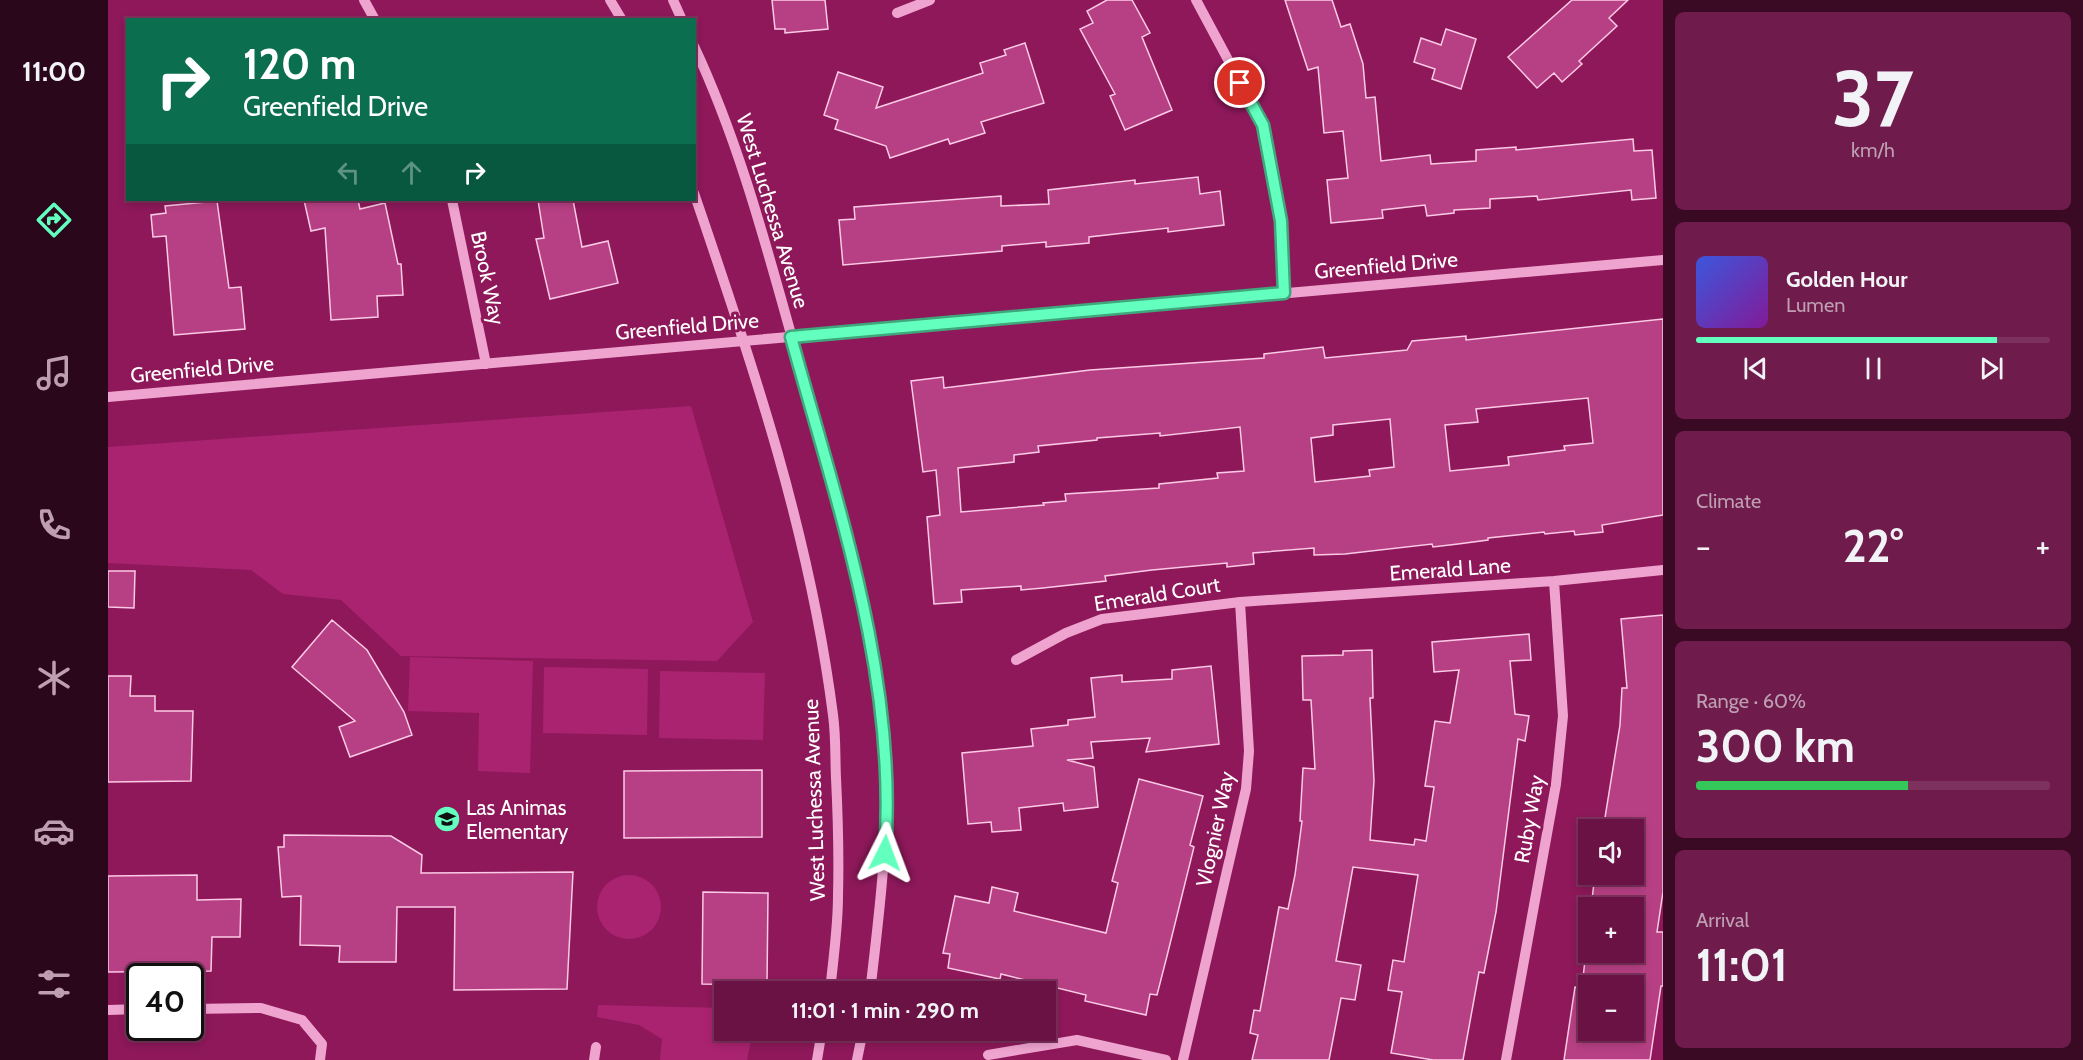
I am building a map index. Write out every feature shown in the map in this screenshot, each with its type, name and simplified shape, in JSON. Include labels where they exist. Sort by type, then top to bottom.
[{"type":"street","points":[[364,0],[374,18]]},
{"type":"street","points":[[610,0],[621,18]]},
{"type":"street","points":[[673,0],[681,18]]},
{"type":"street","points":[[897,13],[930,0]]},
{"type":"street","points":[[1196,0],[1263,125],[1281,221],[1284,293]]},
{"type":"street","name":"West Luchessa Avenue","points":[[696,50],[710,79],[756,208],[842,521],[877,679],[885,742],[886,831],[882,898],[871,981]]},
{"type":"street","name":"West Luchessa Avenue","points":[[696,200],[745,341],[804,543],[834,717],[838,898],[831,981]]},
{"type":"street","name":"Brook Way","points":[[452,201],[486,364]]},
{"type":"street","name":"Greenfield Drive","points":[[108,397],[1663,260]]},
{"type":"street","name":"Emerald Lane","points":[[1240,602],[1554,581],[1663,570]]},
{"type":"street","name":"Ruby Way","points":[[1506,1060],[1556,784],[1561,739],[1563,716],[1554,581]]},
{"type":"street","name":"Emerald Court","points":[[1016,660],[1066,633],[1102,619],[1240,602]]},
{"type":"street","name":"Vlognier Way","points":[[1183,1060],[1246,789],[1249,751],[1240,602]]},
{"type":"street","points":[[204,1009],[261,1008],[302,1020],[322,1044],[320,1060]]},
{"type":"street","points":[[108,1010],[126,1009]]},
{"type":"street","points":[[988,1055],[1077,1040],[1166,1060]]},
{"type":"street","points":[[817,1060],[820,1041]]},
{"type":"street","points":[[857,1060],[861,1041]]},
{"type":"street","points":[[594,1060],[596,1047]]},
{"type":"shaded area","points":[[691,406],[753,622],[717,661],[401,656],[341,600],[283,594],[251,570],[108,563],[108,447]]},
{"type":"shaded area","points":[[410,657],[533,661],[530,773],[478,771],[479,713],[408,711]]},
{"type":"shaded area","points":[[544,667],[648,669],[647,735],[543,733]]},
{"type":"shaded area","points":[[660,671],[765,673],[763,740],[659,738]]},
{"type":"shaded area","points":[[629,875],[647,880],[652,884],[656,889],[661,907],[656,925],[652,930],[647,934],[629,939],[611,934],[606,930],[602,925],[597,907],[602,889],[606,884],[611,880]]},
{"type":"shaded area","points":[[598,1005],[714,1008],[714,1041],[751,1041],[747,1060],[660,1060],[662,1039],[639,1025],[597,1017]]},
{"type":"building","points":[[772,0],[825,0],[828,29],[785,33],[785,29],[775,29]]},
{"type":"building","points":[[1107,0],[1132,0],[1150,33],[1142,37],[1172,110],[1125,130],[1110,96],[1115,94],[1080,29],[1093,23],[1087,11]]},
{"type":"building","points":[[1285,0],[1332,0],[1341,27],[1350,24],[1363,64],[1366,98],[1375,97],[1381,161],[1430,155],[1431,164],[1476,161],[1476,150],[1516,147],[1516,150],[1633,139],[1634,151],[1652,150],[1656,198],[1632,200],[1631,190],[1538,200],[1537,196],[1490,199],[1490,208],[1454,210],[1454,213],[1427,216],[1425,205],[1382,210],[1383,218],[1331,223],[1327,180],[1348,178],[1343,131],[1324,133],[1318,67],[1308,70]]},
{"type":"building","points":[[1572,0],[1628,0],[1609,18],[1617,26],[1579,61],[1582,64],[1562,82],[1554,73],[1537,88],[1508,57]]},
{"type":"building","points":[[1446,29],[1476,39],[1461,89],[1432,79],[1435,69],[1414,62],[1421,38],[1441,45]]},
{"type":"building","points":[[1025,43],[1044,103],[981,122],[985,133],[950,144],[948,139],[890,158],[886,146],[835,129],[838,120],[824,115],[838,72],[883,87],[876,108],[983,73],[980,63],[1006,55],[1004,50]]},
{"type":"building","points":[[1198,177],[1200,194],[1220,191],[1224,225],[1168,232],[1168,228],[1089,237],[1089,243],[1046,247],[1046,242],[1002,246],[1002,251],[843,265],[839,220],[855,219],[854,207],[1001,196],[1001,206],[1049,204],[1048,190],[1135,180],[1135,184]]},
{"type":"building","points":[[217,201],[229,288],[241,287],[245,329],[174,335],[166,236],[153,237],[151,215],[166,213],[165,206]]},
{"type":"building","points":[[304,201],[358,201],[360,209],[385,203],[398,264],[401,264],[403,295],[377,296],[378,317],[331,320],[325,228],[311,231]]},
{"type":"building","points":[[538,201],[573,201],[582,247],[608,241],[618,283],[550,299],[536,239],[544,238]]},
{"type":"building","points":[[1663,319],[1663,515],[1602,525],[1603,532],[1575,535],[1574,531],[1545,534],[1544,532],[1433,547],[1432,544],[1345,554],[1314,555],[1314,548],[1253,553],[1254,564],[1227,567],[1227,563],[1152,570],[1105,576],[1106,581],[1021,590],[1021,586],[961,590],[962,602],[934,604],[927,517],[940,515],[936,470],[923,472],[911,381],[943,377],[944,388],[1090,370],[1264,358],[1264,354],[1323,347],[1325,358],[1407,350],[1412,341],[1466,336],[1466,340]],"holes":[[[1588,398],[1593,443],[1564,446],[1565,450],[1508,457],[1509,465],[1450,471],[1445,425],[1478,422],[1476,409]],[[1390,419],[1394,467],[1369,470],[1370,476],[1315,482],[1311,438],[1333,435],[1333,425]],[[1240,427],[1244,471],[1217,473],[1218,478],[1159,484],[1159,488],[1065,494],[1066,501],[1043,503],[1044,505],[961,512],[958,468],[1014,462],[1014,455],[1039,452],[1038,446],[1097,440],[1097,438],[1160,433],[1160,436]]]},
{"type":"building","points":[[108,571],[135,571],[134,608],[108,607]]},
{"type":"building","points":[[1663,615],[1663,892],[1657,932],[1663,932],[1663,986],[1661,986],[1650,1060],[1564,1060],[1575,987],[1578,987],[1578,1041],[1644,1041],[1644,975],[1583,975],[1585,963],[1644,963],[1644,897],[1592,897],[1594,885],[1644,885],[1644,819],[1605,819],[1620,725],[1622,688],[1627,688],[1621,619]]},
{"type":"building","points":[[332,620],[367,650],[404,712],[412,735],[350,757],[339,727],[355,721],[292,667]]},
{"type":"building","points":[[1529,634],[1531,660],[1510,661],[1515,714],[1529,716],[1525,741],[1518,739],[1496,912],[1484,973],[1479,972],[1463,1060],[1433,1060],[1391,1053],[1402,992],[1388,990],[1393,960],[1404,962],[1418,875],[1353,867],[1336,961],[1361,965],[1355,1000],[1341,998],[1329,1060],[1252,1060],[1258,1035],[1250,1033],[1254,1010],[1260,1011],[1279,907],[1288,909],[1295,875],[1302,821],[1300,821],[1303,768],[1315,769],[1311,700],[1303,700],[1302,656],[1343,655],[1343,651],[1372,650],[1373,698],[1370,698],[1374,781],[1370,840],[1414,845],[1415,839],[1426,841],[1434,787],[1425,786],[1435,721],[1450,723],[1459,670],[1434,672],[1432,642]]},
{"type":"building","points":[[1211,666],[1219,744],[1146,752],[1150,738],[1091,742],[1093,758],[1067,760],[1094,767],[1098,807],[1064,811],[1063,803],[1019,808],[1021,830],[992,832],[991,822],[968,824],[962,753],[1033,746],[1031,729],[1068,725],[1068,720],[1095,717],[1091,678],[1122,675],[1122,682],[1172,679],[1172,670]]},
{"type":"building","points":[[108,676],[131,676],[130,696],[155,696],[155,711],[193,711],[191,781],[108,782]]},
{"type":"building","points":[[762,770],[762,837],[624,838],[624,771]]},
{"type":"building","points":[[1139,779],[1203,796],[1190,845],[1194,847],[1157,995],[1150,994],[1146,1015],[1085,1001],[1086,995],[1056,988],[1056,981],[1029,981],[1001,974],[1000,979],[948,968],[950,954],[943,953],[955,896],[989,903],[992,887],[1018,893],[1014,911],[1106,933],[1118,883],[1112,881]]},
{"type":"building","points":[[284,835],[391,836],[422,855],[421,873],[573,872],[567,989],[454,990],[455,907],[397,907],[396,962],[339,962],[340,946],[300,945],[301,896],[282,897],[278,847],[284,847]]},
{"type":"building","points":[[197,875],[197,900],[241,899],[240,937],[212,937],[211,971],[204,971],[204,963],[126,963],[126,972],[108,972],[108,876]]},
{"type":"building","points":[[703,892],[768,893],[767,981],[714,981],[714,984],[702,984]]},
{"type":"place","name":"Las Animas Elementary","points":[[447,819]]},
{"type":"route","points":[[885,853],[885,742],[874,657],[842,521],[791,337],[1284,293],[1281,221],[1263,125],[1240,83]]}]
